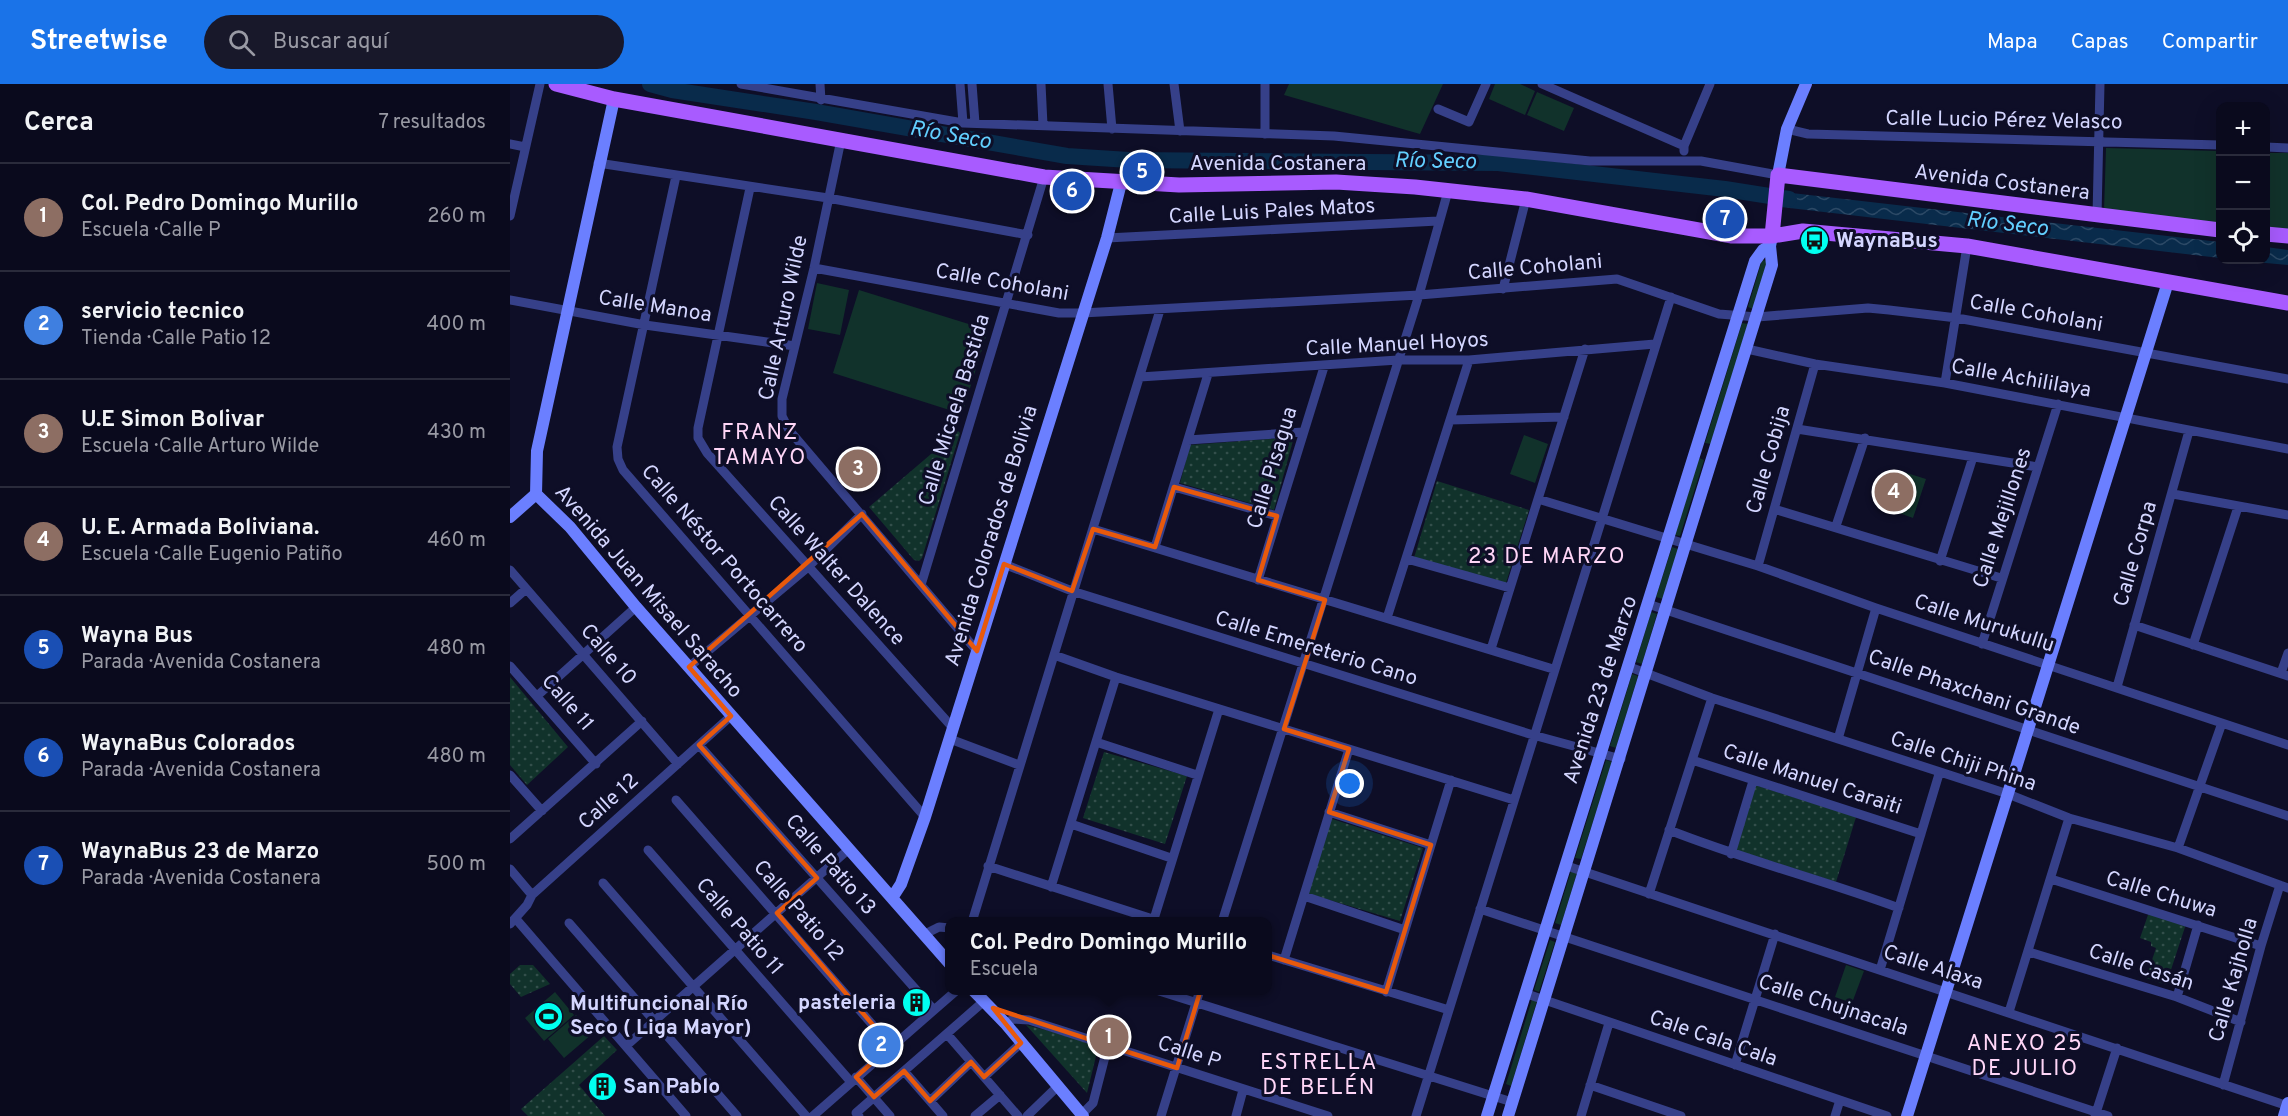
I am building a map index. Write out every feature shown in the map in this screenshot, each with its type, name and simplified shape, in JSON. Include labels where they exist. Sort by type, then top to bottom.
[{"type":"main road","name":"Avenida Costanera","points":[[556,84],[614,99],[1044,177],[1179,185],[1336,182],[1448,190],[1526,199],[1713,234],[1771,241],[1803,231],[1967,246],[2288,303]]},
{"type":"main road","name":"Avenida Costanera","points":[[1778,183],[2216,230]]},
{"type":"main road","points":[[1771,241],[1778,183]]},
{"type":"main road","points":[[2270,234],[2288,236]]},
{"type":"street","points":[[510,216],[540,84]]},
{"type":"street","points":[[741,84],[821,100],[963,123],[1334,136],[1590,161],[1685,160],[1778,183],[1787,129],[1806,84]]},
{"type":"street","points":[[820,84],[821,100]]},
{"type":"street","points":[[960,84],[963,123]]},
{"type":"street","points":[[972,84],[975,123]]},
{"type":"street","points":[[1041,84],[1043,125]]},
{"type":"street","points":[[1108,84],[1112,129]]},
{"type":"street","points":[[1174,84],[1179,131]]},
{"type":"street","points":[[1265,84],[1265,134]]},
{"type":"street","points":[[1438,109],[1469,122],[1486,84]]},
{"type":"street","points":[[1542,84],[1684,146]]},
{"type":"street","points":[[2097,216],[2100,84]]},
{"type":"street","points":[[1685,160],[1684,146],[1706,85]]},
{"type":"street","name":"Avenida Juan Misael Saracho","points":[[614,99],[598,163],[537,451],[536,494],[570,527],[636,608],[945,958]]},
{"type":"street","name":"Calle Lucio Pérez Velasco","points":[[1787,129],[1809,134],[2216,145]]},
{"type":"street","name":"Calle Arturo Wilde","points":[[841,140],[814,268],[782,399],[784,422],[977,651]]},
{"type":"street","points":[[510,144],[525,147]]},
{"type":"street","points":[[2270,147],[2288,147]]},
{"type":"street","points":[[598,163],[750,188],[828,198],[1028,236]]},
{"type":"street","name":"Calle Néstor Portocarrero","points":[[675,176],[645,325],[617,447],[618,459],[623,470],[925,817]]},
{"type":"street","name":"Calle Micaela Bastida","points":[[921,585],[1044,177]]},
{"type":"street","name":"Avenida Colorados de Bolivia","points":[[892,898],[901,884],[925,817],[1107,238],[1121,183]]},
{"type":"street","name":"Calle Walter Dalence","points":[[750,188],[720,336],[698,428],[698,438],[706,453],[808,567],[951,734]]},
{"type":"street","points":[[1223,917],[1305,665],[1419,295],[1448,190]]},
{"type":"street","points":[[1503,289],[1526,199]]},
{"type":"street","name":"Calle Luis Pales Matos","points":[[1107,238],[1438,221]]},
{"type":"street","name":"Avenida 23 de Marzo","points":[[1487,1116],[1755,261],[1771,241]]},
{"type":"street","name":"Avenida 23 de Marzo","points":[[1508,1116],[1747,349],[1772,265],[1771,241]]},
{"type":"street","points":[[1945,383],[1967,246]]},
{"type":"street","name":"Calle Coholani","points":[[814,268],[1059,313],[1160,310],[1419,295],[1617,279],[1709,312],[1756,317],[1868,308],[1957,318],[2288,379]]},
{"type":"street","points":[[1907,1116],[2168,282]]},
{"type":"street","points":[[1416,1116],[1553,669],[1671,297]]},
{"type":"street","name":"Calle Manoa","points":[[510,300],[645,325],[795,346]]},
{"type":"street","points":[[973,917],[1018,765],[1160,310]]},
{"type":"street","name":"Calle Manuel Hoyos","points":[[1140,377],[1324,367],[1398,360],[1469,360],[1655,344]]},
{"type":"street","points":[[1491,649],[1585,349]]},
{"type":"street","name":"Calle Achililaya","points":[[1747,349],[1815,364],[1945,383],[2288,449]]},
{"type":"street","points":[[1387,618],[1469,360]]},
{"type":"street","name":"Calle Cobija","points":[[1758,566],[1815,364]]},
{"type":"street","name":"Calle Pisagua","points":[[1258,579],[1324,367]]},
{"type":"street","points":[[1155,547],[1208,374]]},
{"type":"street","name":"Calle Mejillones","points":[[1982,644],[2001,578],[2058,404]]},
{"type":"street","points":[[1450,420],[1564,417]]},
{"type":"street","points":[[1797,429],[2038,467]]},
{"type":"street","name":"Calle Corpa","points":[[2117,687],[2189,431]]},
{"type":"street","points":[[1188,440],[1303,432]]},
{"type":"street","points":[[1836,526],[1865,438]]},
{"type":"street","points":[[1696,449],[1713,456]]},
{"type":"street","points":[[1940,561],[1973,457]]},
{"type":"street","points":[[1174,487],[1277,516]]},
{"type":"street","points":[[510,517],[536,494]]},
{"type":"street","points":[[2173,494],[2288,515]]},
{"type":"street","name":"Calle Murukullu","points":[[1538,499],[1758,566],[1982,644],[2050,664],[2288,745]]},
{"type":"street","points":[[2193,645],[2238,507]]},
{"type":"street","points":[[1774,509],[2001,578]]},
{"type":"street","points":[[689,667],[808,567],[862,514]]},
{"type":"street","points":[[1093,529],[1553,669]]},
{"type":"street","points":[[1407,559],[1510,588]]},
{"type":"street","name":"Calle Emereterio Cano","points":[[1004,564],[1072,591],[1305,665],[1533,735],[1621,759]]},
{"type":"street","name":"Calle 10","points":[[510,570],[678,764]]},
{"type":"street","points":[[510,603],[526,589]]},
{"type":"street","name":"Calle Phaxchani Grande","points":[[1648,604],[2028,732],[2288,816]]},
{"type":"street","points":[[537,696],[636,608]]},
{"type":"street","points":[[1838,739],[1876,608]]},
{"type":"street","points":[[2134,625],[2285,675],[2288,653]]},
{"type":"street","points":[[1054,655],[1116,677],[1514,800]]},
{"type":"street","name":"Calle 11","points":[[510,666],[596,764]]},
{"type":"street","name":"Calle Chiji Phina","points":[[1628,666],[1712,698],[1939,774],[2008,794],[2069,818],[2178,848],[2284,886]]},
{"type":"street","points":[[1051,886],[1116,677]]},
{"type":"street","points":[[1649,894],[1712,698]]},
{"type":"street","points":[[1159,917],[1171,858],[1219,709]]},
{"type":"street","name":"Calle 12","points":[[513,922],[532,895],[731,716]]},
{"type":"street","points":[[510,839],[642,721]]},
{"type":"street","points":[[2178,848],[2222,723]]},
{"type":"street","points":[[951,734],[1018,765]]},
{"type":"street","points":[[1096,742],[1197,775]]},
{"type":"street","name":"Calle Patio 13","points":[[699,745],[934,1010]]},
{"type":"street","points":[[1284,960],[1349,749]]},
{"type":"street","name":"Calle Manuel Caraiti","points":[[1692,760],[1921,834]]},
{"type":"street","points":[[1880,970],[1939,774]]},
{"type":"street","points":[[510,775],[542,811]]},
{"type":"street","points":[[1386,992],[1451,780]]},
{"type":"street","points":[[1731,854],[1753,781]]},
{"type":"street","name":"Calle Patio 12","points":[[676,800],[891,1046]]},
{"type":"street","points":[[1329,812],[1431,845]]},
{"type":"street","points":[[2009,1012],[2069,818]]},
{"type":"street","points":[[1071,824],[1171,858]]},
{"type":"street","points":[[1669,830],[1731,854],[1839,886],[1899,908]]},
{"type":"street","points":[[626,1046],[849,849]]},
{"type":"street","name":"Calle Patio 11","points":[[648,850],[853,1079],[874,1097],[890,1116]]},
{"type":"street","name":"Calle Alaxa","points":[[1567,866],[2288,1105]]},
{"type":"street","points":[[988,867],[1149,917]]},
{"type":"street","points":[[510,869],[532,895]]},
{"type":"street","name":"Calle Chuwa","points":[[2051,879],[2261,946]]},
{"type":"street","points":[[603,883],[806,1116]]},
{"type":"street","name":"Calle Kajholla","points":[[2223,1085],[2261,946],[2284,886]]},
{"type":"street","points":[[1304,896],[1405,930]]},
{"type":"street","name":"Calle Chujnacala","points":[[1480,909],[1546,929],[2096,1114],[2108,1116]]},
{"type":"street","points":[[513,922],[626,1046],[686,1116]]},
{"type":"street","points":[[569,923],[736,1116]]},
{"type":"street","points":[[2177,997],[2198,925]]},
{"type":"street","points":[[925,934],[939,927],[945,928]]},
{"type":"street","points":[[1735,1065],[1775,934]]},
{"type":"street","name":"Calle Casán","points":[[2029,952],[2177,997],[2241,1022]]},
{"type":"street","points":[[1272,956],[1449,1010]]},
{"type":"street","name":"Cale Cala Cala","points":[[1527,994],[1887,1116]]},
{"type":"street","points":[[813,1116],[951,995]]},
{"type":"street","points":[[977,995],[1005,1023],[1082,1116],[1093,1103],[1108,1045]]},
{"type":"street","points":[[1171,995],[1512,1102]]},
{"type":"street","points":[[1161,1116],[1198,995]]},
{"type":"street","points":[[859,1116],[856,1113],[983,1002]]},
{"type":"street","name":"Calle P","points":[[1005,1023],[1014,1019],[1029,1020],[1329,1116]]},
{"type":"street","points":[[1581,1116],[1609,1023]]},
{"type":"street","points":[[947,1034],[1018,1116]]},
{"type":"street","points":[[984,1077],[1021,1043]]},
{"type":"street","points":[[2096,1114],[2116,1048]]},
{"type":"street","points":[[930,1101],[971,1062]]},
{"type":"street","points":[[904,1071],[943,1116]]},
{"type":"street","points":[[1590,1085],[1657,1112],[1681,1116]]},
{"type":"street","points":[[1027,1116],[1058,1086]]},
{"type":"street","points":[[1236,1116],[1243,1090]]},
{"type":"street","points":[[975,1116],[986,1113],[1000,1095]]},
{"type":"street","points":[[1835,1116],[1840,1100]]},
{"type":"street","points":[[2284,1116],[2288,1105]]},
{"type":"highlighted area","points":[[1174,487],[1277,516],[1258,580],[1325,600],[1284,729],[1349,749],[1329,812],[1431,845],[1386,992],[1216,939],[1177,1068],[993,1008],[1021,1043],[984,1077],[971,1062],[930,1101],[904,1071],[874,1097],[856,1077],[891,1046],[777,913],[817,878],[699,745],[731,716],[689,667],[862,514],[977,651],[1004,564],[1072,591],[1093,529],[1155,547]]},
{"type":"green space","points":[[1289,84],[1443,84],[1420,134],[1284,95]]},
{"type":"green space","points":[[1495,84],[1520,84],[1535,91],[1525,115],[1489,99]]},
{"type":"green space","points":[[1537,92],[1574,108],[1564,131],[1527,115]]},
{"type":"green space","points":[[2106,148],[2216,151],[2216,223],[2104,210]]},
{"type":"green space","points":[[2270,153],[2288,153],[2288,229],[2270,227]]},
{"type":"green space","points":[[1762,260],[1767,261],[1753,309],[1748,307]]},
{"type":"green space","points":[[817,283],[849,290],[840,335],[808,329]]},
{"type":"green space","points":[[859,290],[988,330],[962,414],[833,373]]},
{"type":"green space","points":[[1742,323],[1748,324],[1711,444],[1705,443]]},
{"type":"green space","points":[[958,431],[960,433],[922,558],[919,561],[914,560],[869,507]]},
{"type":"green space","points":[[1524,435],[1548,444],[1535,483],[1510,474]]},
{"type":"green space","points":[[1294,437],[1274,510],[1180,483],[1190,445]]},
{"type":"green space","points":[[1699,458],[1704,460],[1680,536],[1675,535]]},
{"type":"green space","points":[[1897,470],[1926,479],[1913,518],[1885,508]]},
{"type":"green space","points":[[1437,481],[1529,510],[1505,586],[1414,558]]},
{"type":"green space","points":[[1672,547],[1678,549],[1663,599],[1656,597]]},
{"type":"green space","points":[[1651,612],[1657,614],[1642,664],[1636,662]]},
{"type":"green space","points":[[1632,674],[1638,676],[1616,748],[1610,746]]},
{"type":"green space","points":[[510,677],[568,747],[527,785],[510,765]]},
{"type":"green space","points":[[1104,752],[1187,776],[1165,844],[1083,818]]},
{"type":"green space","points":[[1606,760],[1612,762],[1581,859],[1575,858]]},
{"type":"green space","points":[[1755,785],[1856,817],[1836,882],[1735,850]]},
{"type":"green space","points":[[1329,818],[1423,848],[1400,921],[1306,893]]},
{"type":"green space","points":[[1571,871],[1577,873],[1561,925],[1555,923]]},
{"type":"green space","points":[[2149,912],[2186,924],[2166,985],[2146,978],[2156,948],[2151,946],[2151,942],[2140,938]]},
{"type":"green space","points":[[1550,940],[1555,942],[1539,992],[1534,990]]},
{"type":"green space","points":[[520,965],[533,965],[550,984],[521,997],[510,984],[510,974]]},
{"type":"green space","points":[[1846,965],[1864,971],[1852,1003],[1835,997]]},
{"type":"green space","name":"Multifuncional Río Seco ( Liga Mayor)","points":[[555,992],[574,1015],[544,1041],[525,1018]]},
{"type":"green space","points":[[1532,999],[1537,1001],[1511,1086],[1506,1084]]},
{"type":"green space","points":[[576,1015],[592,1034],[564,1058],[548,1039]]},
{"type":"green space","points":[[1026,1025],[1099,1044],[1087,1093]]},
{"type":"green space","points":[[604,1036],[617,1050],[579,1085],[605,1116],[528,1116],[521,1109]]},
{"type":"water","name":"Río Seco","points":[[1783,192],[2216,242],[2216,258],[1781,207]]},
{"type":"water","points":[[2270,248],[2288,250],[2288,265],[2270,263]]},
{"type":"waterway","name":"Río Seco","points":[[650,84],[672,90],[816,112],[1067,156],[1129,160],[1498,163],[1725,189],[1789,199]]},
{"type":"place","name":"Wayna Bus","points":[[1142,172]]},
{"type":"place","name":"WaynaBus Colorados","points":[[1072,191]]},
{"type":"place","name":"WaynaBus 23 de Marzo","points":[[1725,219]]},
{"type":"place","name":"WaynaBus","points":[[1815,241]]},
{"type":"place","name":"U.E Simon Bolivar","points":[[858,469]]},
{"type":"place","name":"U. E. Armada Boliviana.","points":[[1894,492]]},
{"type":"place","name":"pasteleria","points":[[917,1003]]},
{"type":"place","name":"Multifuncional Río Seco ( Liga Mayor)","points":[[549,1016]]},
{"type":"place","name":"Col. Pedro Domingo Murillo","points":[[1109,1037]]},
{"type":"place","name":"servicio tecnico","points":[[881,1045]]},
{"type":"place","name":"San Pablo","points":[[602,1087]]},
{"type":"district","name":"FRANZ TAMAYO","points":[[760,446]]},
{"type":"district","name":"23 DE MARZO","points":[[1547,557]]},
{"type":"district","name":"ANEXO 25 DE JULIO","points":[[2025,1056]]},
{"type":"district","name":"ESTRELLA DE BELÉN","points":[[1319,1076]]}]
